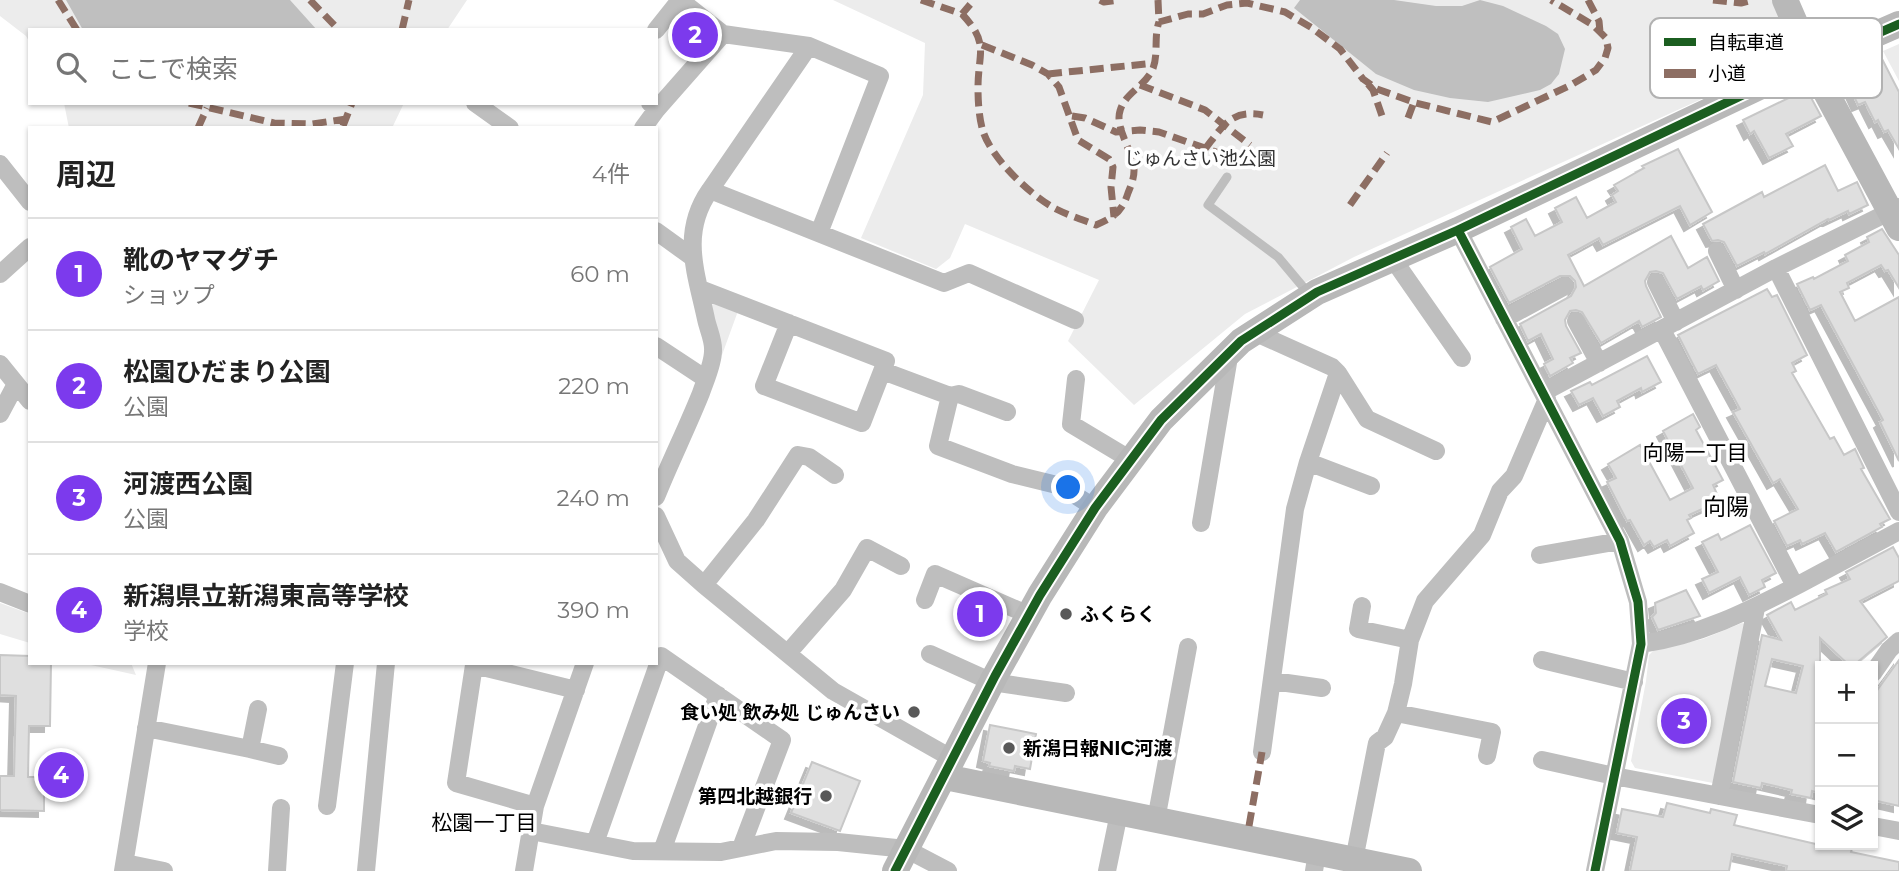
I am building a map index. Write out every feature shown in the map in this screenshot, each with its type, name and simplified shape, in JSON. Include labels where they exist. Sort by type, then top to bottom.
[{"type":"street","points":[[658,28],[680,0],[723,34],[809,46],[880,76],[819,233]]},
{"type":"street","points":[[1785,0],[1793,18]]},
{"type":"street","points":[[1882,31],[1899,24]]},
{"type":"street","points":[[658,101],[723,34]]},
{"type":"street","points":[[658,492],[706,379],[713,351],[692,257],[691,237],[699,206],[809,46]]},
{"type":"street","points":[[901,860],[1028,615],[1095,508],[1161,420],[1230,351],[1254,332],[1311,297],[1736,98]]},
{"type":"street","points":[[1354,860],[1377,743],[1385,737],[1396,713],[1410,640],[1425,601],[1482,535],[1500,491],[1514,476],[1545,396],[1599,363],[1776,268],[1896,215],[1832,98]]},
{"type":"street","points":[[478,105],[507,126]]},
{"type":"street","points":[[644,126],[653,106]]},
{"type":"street","points":[[0,164],[28,199]]},
{"type":"street","points":[[710,190],[944,283],[969,273],[1075,320]]},
{"type":"street","points":[[1458,230],[1620,541],[1638,602],[1641,644],[1595,871]]},
{"type":"street","points":[[658,232],[692,257]]},
{"type":"street","points":[[0,274],[28,249]]},
{"type":"street","points":[[1717,251],[1736,290]]},
{"type":"street","points":[[1393,259],[1462,358]]},
{"type":"street","points":[[1776,268],[1899,512]]},
{"type":"street","points":[[1656,282],[1669,326],[1796,586]]},
{"type":"street","points":[[1504,319],[1565,286]]},
{"type":"street","points":[[699,289],[789,323],[886,361],[862,423],[764,386],[789,323]]},
{"type":"street","points":[[1576,321],[1599,363]]},
{"type":"street","points":[[1254,332],[1332,368],[1338,373],[1367,419],[1436,451]]},
{"type":"street","points":[[658,347],[706,379]]},
{"type":"street","points":[[1202,523],[1230,351]]},
{"type":"street","points":[[0,364],[28,399]]},
{"type":"street","points":[[883,371],[950,396],[959,394],[1007,412]]},
{"type":"street","points":[[1262,752],[1295,509],[1338,373]]},
{"type":"street","points":[[1076,379],[1072,424],[1131,460]]},
{"type":"street","points":[[0,414],[16,384]]},
{"type":"street","points":[[950,396],[938,446],[1012,474],[1061,486],[1095,508]]},
{"type":"street","points":[[704,585],[756,520],[798,455],[809,457],[835,475]]},
{"type":"street","points":[[1308,462],[1371,486]]},
{"type":"street","points":[[658,521],[677,561],[704,585],[833,691],[949,768],[1316,862],[1354,860],[1409,871]]},
{"type":"street","points":[[1641,644],[1662,641],[1717,625],[1756,608],[1899,531]]},
{"type":"street","points":[[1539,555],[1620,541]]},
{"type":"street","points":[[788,653],[843,590],[867,548],[901,566]]},
{"type":"street","points":[[925,600],[936,574],[1028,615]]},
{"type":"street","points":[[0,592],[28,603]]},
{"type":"street","points":[[1362,606],[1358,629],[1410,640]]},
{"type":"street","points":[[1719,796],[1756,608]]},
{"type":"street","points":[[1878,666],[1899,641]]},
{"type":"street","points":[[1156,820],[1188,647]]},
{"type":"street","points":[[930,654],[992,682],[1066,693]]},
{"type":"street","points":[[658,664],[661,656],[782,740],[741,848]]},
{"type":"street","points":[[1542,660],[1634,682]]},
{"type":"street","points":[[157,665],[124,867],[164,871]]},
{"type":"street","points":[[327,806],[345,665]]},
{"type":"street","points":[[366,871],[387,665]]},
{"type":"street","points":[[535,806],[456,783],[474,665],[576,690]]},
{"type":"street","points":[[524,871],[535,806],[584,665]]},
{"type":"street","points":[[595,843],[658,665]]},
{"type":"street","points":[[1273,681],[1322,688]]},
{"type":"street","points":[[662,851],[718,695]]},
{"type":"street","points":[[250,749],[258,709]]},
{"type":"street","points":[[1396,713],[1492,732],[1487,757]]},
{"type":"street","points":[[146,728],[279,756]]},
{"type":"street","points":[[1542,760],[1815,814]]},
{"type":"street","points":[[277,871],[281,808]]},
{"type":"street","points":[[1107,871],[1119,813]]},
{"type":"street","points":[[1878,827],[1899,831]]},
{"type":"street","points":[[531,831],[633,851],[721,852],[776,841],[838,842],[948,871]]},
{"type":"lane","points":[[1227,177],[1208,205],[1278,257],[1311,297]]},
{"type":"green space","points":[[0,0],[467,0],[448,28],[28,28],[28,40],[0,16]]},
{"type":"green space","name":"じゅんさい池公園","points":[[833,0],[1772,0],[1780,18],[1650,18],[1650,98],[1704,98],[1354,257],[1245,314],[1134,405],[1068,341],[1099,280],[965,224],[950,258],[936,269],[861,238],[923,95],[925,43]]},
{"type":"green space","points":[[689,12],[711,30],[710,39],[700,51],[669,26],[679,14]]},
{"type":"green space","points":[[1899,44],[1899,81],[1883,51]]},
{"type":"green space","points":[[64,105],[403,105],[393,126],[69,126]]},
{"type":"green space","points":[[714,303],[738,311],[722,355],[718,352],[708,308]]},
{"type":"green space","points":[[0,603],[28,613],[28,642],[0,634]]},
{"type":"green space","points":[[1742,623],[1749,626],[1713,783],[1635,768],[1631,761],[1649,655],[1654,650],[1703,639]]},
{"type":"green space","points":[[91,665],[132,665],[136,675]]},
{"type":"shaded area","points":[[66,0],[290,0],[315,28],[82,28]]},
{"type":"shaded area","points":[[1300,0],[1394,0],[1436,6],[1462,6],[1480,0],[1503,6],[1546,26],[1558,34],[1565,49],[1559,74],[1551,84],[1540,90],[1488,102],[1450,98],[1414,90],[1376,74],[1294,8]]},
{"type":"building","points":[[1882,59],[1899,92],[1899,149],[1888,130],[1884,132],[1878,120],[1875,122],[1865,102],[1858,105],[1855,98],[1882,98]]},
{"type":"building","points":[[1789,98],[1811,98],[1821,116],[1786,134],[1793,146],[1769,158],[1754,131],[1750,134],[1743,120]]},
{"type":"building","points":[[1678,149],[1712,212],[1690,225],[1680,206],[1603,245],[1599,238],[1568,255],[1584,286],[1671,236],[1688,268],[1707,257],[1719,281],[1703,290],[1701,286],[1677,299],[1663,273],[1650,272],[1645,281],[1646,286],[1661,317],[1642,327],[1639,321],[1601,343],[1582,312],[1570,311],[1565,320],[1566,326],[1581,353],[1570,358],[1573,363],[1550,376],[1544,364],[1553,359],[1541,334],[1528,341],[1520,324],[1571,296],[1576,287],[1575,281],[1570,276],[1560,276],[1509,303],[1490,267],[1522,249],[1511,227],[1526,219],[1535,236],[1562,222],[1555,208],[1576,197],[1587,218],[1616,202],[1612,195],[1618,191],[1614,185],[1644,168],[1642,166]]},
{"type":"building","points":[[1825,165],[1838,191],[1857,182],[1868,205],[1849,214],[1848,211],[1828,219],[1765,254],[1764,252],[1737,266],[1724,242],[1712,241],[1703,224],[1762,192],[1764,197]]},
{"type":"building","points":[[1882,229],[1899,255],[1899,288],[1888,270],[1885,271],[1881,265],[1847,283],[1849,288],[1840,292],[1855,321],[1899,297],[1899,461],[1880,422],[1883,420],[1821,305],[1810,310],[1797,284],[1813,277],[1814,279],[1848,261],[1845,255],[1869,242],[1867,237]]},
{"type":"building","points":[[1767,289],[1772,297],[1777,295],[1807,355],[1792,363],[1796,371],[1792,373],[1830,439],[1834,437],[1844,455],[1855,449],[1864,468],[1861,469],[1890,519],[1880,524],[1882,527],[1836,552],[1825,533],[1802,544],[1800,540],[1787,546],[1774,521],[1798,509],[1780,479],[1773,483],[1733,412],[1740,409],[1716,365],[1698,374],[1678,335]]},
{"type":"building","points":[[1647,356],[1661,382],[1642,392],[1641,388],[1617,401],[1620,407],[1603,416],[1593,398],[1579,405],[1571,391],[1590,382],[1592,385]]},
{"type":"building","points":[[1693,414],[1700,427],[1696,430],[1723,480],[1713,485],[1720,501],[1689,515],[1691,518],[1687,520],[1694,533],[1670,546],[1667,540],[1654,547],[1650,541],[1644,545],[1630,520],[1627,521],[1607,482],[1616,478],[1608,464],[1640,445],[1670,500],[1693,488],[1663,431]]},
{"type":"building","points":[[1750,525],[1776,573],[1762,580],[1765,587],[1749,595],[1740,577],[1709,593],[1702,579],[1718,572],[1702,542],[1718,534],[1721,540]]},
{"type":"building","points":[[1893,547],[1899,558],[1899,581],[1860,601],[1887,637],[1859,661],[1845,661],[1820,638],[1820,661],[1815,661],[1815,792],[1812,791],[1811,798],[1762,783],[1761,788],[1733,782],[1762,635],[1781,640],[1767,615],[1791,602],[1795,610],[1827,594],[1825,590],[1850,579],[1846,572]],"holes":[[[1772,659],[1803,666],[1796,693],[1765,686]]]},
{"type":"building","points":[[1686,590],[1700,616],[1658,630],[1652,617],[1656,613],[1655,603]]},
{"type":"building","points":[[0,655],[28,656],[28,665],[51,665],[50,726],[29,726],[28,777],[44,777],[44,811],[0,810],[0,776],[14,776],[16,696],[0,695]]},
{"type":"building","points":[[1899,660],[1899,806],[1878,801],[1878,689]]},
{"type":"building","points":[[990,725],[1036,734],[1030,769],[1015,766],[1014,771],[989,766],[990,763],[983,761]]},
{"type":"building","points":[[812,762],[860,781],[840,831],[791,813]]},
{"type":"building","points":[[1667,803],[1710,813],[1711,809],[1737,815],[1734,825],[1815,844],[1815,850],[1852,850],[1899,862],[1899,871],[1786,871],[1787,866],[1732,854],[1729,871],[1630,871],[1637,837],[1617,833],[1622,809],[1663,817]]},
{"type":"marked path","points":[[58,0],[76,28]]},
{"type":"marked path","points":[[310,0],[337,28]]},
{"type":"marked path","points":[[402,28],[409,0]]},
{"type":"marked path","points":[[921,0],[962,14],[974,0]]},
{"type":"marked path","points":[[1100,0],[1120,0]]},
{"type":"marked path","points":[[1158,0],[1159,22],[1188,14],[1203,14],[1227,5],[1247,3],[1285,12],[1340,49],[1363,79],[1377,89],[1416,103],[1492,122],[1571,85],[1596,70],[1605,58],[1608,48],[1606,38],[1593,25],[1551,0]]},
{"type":"marked path","points":[[1588,0],[1599,21],[1600,32]]},
{"type":"marked path","points":[[1713,0],[1741,3],[1753,0]]},
{"type":"marked path","points":[[962,14],[976,33],[981,49],[978,88],[980,116],[987,142],[1013,175],[1046,203],[1096,225],[1120,209],[1132,182],[1133,162],[1119,117],[1125,100],[1153,68],[1159,22]]},
{"type":"marked path","points":[[982,45],[1032,65],[1048,74],[1059,87],[1078,140],[1109,159],[1113,167],[1111,187],[1114,217]]},
{"type":"marked path","points":[[1048,74],[1155,63]]},
{"type":"marked path","points":[[1368,84],[1373,90],[1382,116]]},
{"type":"marked path","points":[[1140,85],[1205,110],[1250,145]]},
{"type":"marked path","points":[[1408,118],[1414,102]]},
{"type":"marked path","points":[[198,105],[274,123],[312,124],[346,119]]},
{"type":"marked path","points":[[343,126],[351,105]]},
{"type":"marked path","points":[[199,126],[207,108]]},
{"type":"marked path","points":[[1205,149],[1235,117],[1263,115]]},
{"type":"marked path","points":[[1072,116],[1085,118],[1116,132],[1159,132],[1239,160]]},
{"type":"marked path","points":[[1350,205],[1387,153]]},
{"type":"marked path","points":[[1249,826],[1262,752]]},
{"type":"cycle path","points":[[1882,31],[1899,24]]},
{"type":"cycle path","points":[[895,871],[995,676],[1040,595],[1095,508],[1161,420],[1241,341],[1317,292],[1458,230],[1736,98]]},
{"type":"cycle path","points":[[1458,230],[1620,541],[1638,602],[1641,644],[1595,871]]},
{"type":"place","name":"松園ひだまり公園","points":[[695,35]]},
{"type":"place","name":"靴のヤマグチ","points":[[980,614]]},
{"type":"place","name":"ふくらく","points":[[1066,614]]},
{"type":"place","name":"食い処 飲み処 じゅんさい","points":[[914,712]]},
{"type":"place","name":"河渡西公園","points":[[1684,721]]},
{"type":"place","name":"新潟日報NIC河渡","points":[[1009,748]]},
{"type":"place","name":"新潟県立新潟東高等学校","points":[[61,775]]},
{"type":"place","name":"第四北越銀行","points":[[826,796]]},
{"type":"district","name":"向陽一丁目","points":[[1695,453]]},
{"type":"district","name":"向陽","points":[[1726,507]]},
{"type":"district","name":"松園一丁目","points":[[484,823]]}]
